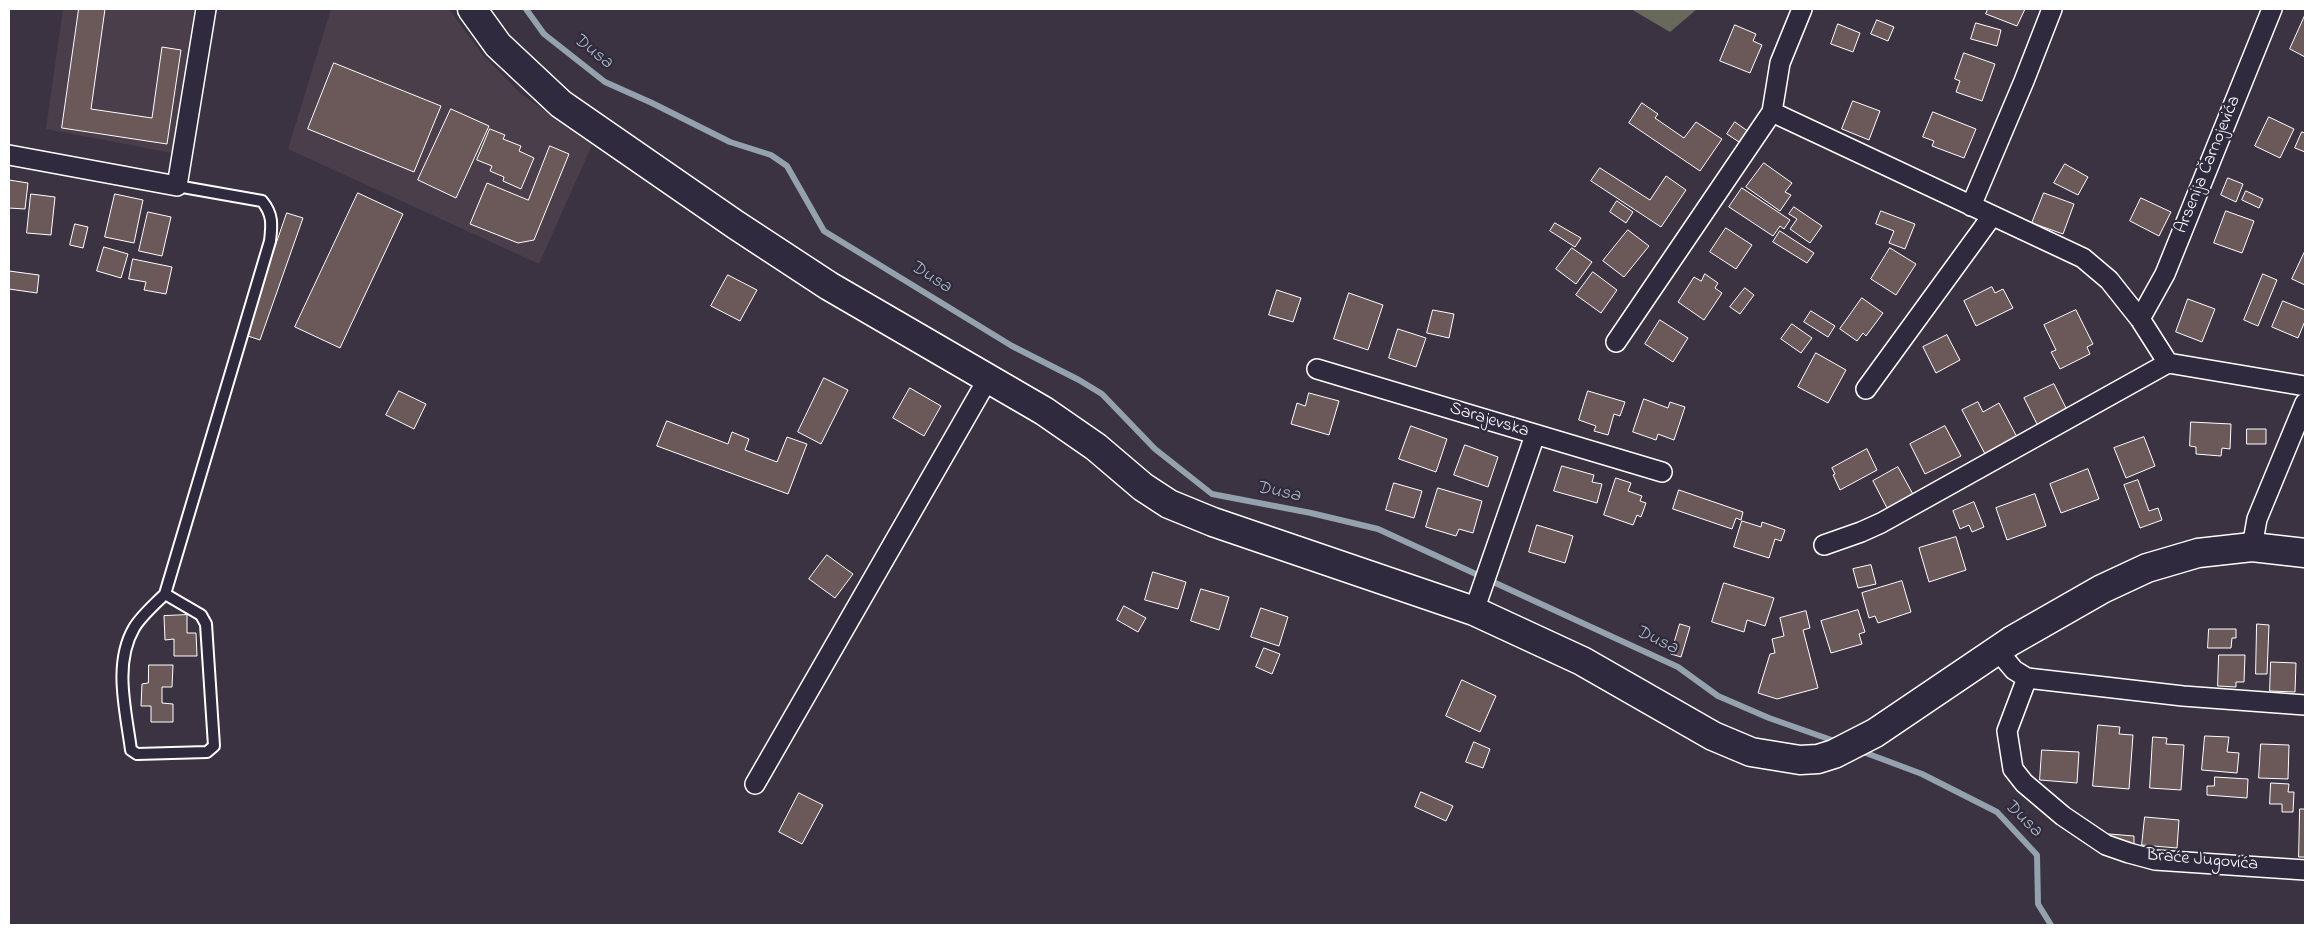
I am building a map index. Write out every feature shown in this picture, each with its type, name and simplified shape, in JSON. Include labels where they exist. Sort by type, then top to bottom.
[{"type":"main road","points":[[472,9],[498,45],[561,104],[736,225],[829,286],[989,377],[1044,411],[1089,442],[1143,487],[1170,504],[1213,522],[1478,602],[1713,736],[1751,752],[1800,760],[1818,759],[1834,754],[1875,733],[1998,651],[2094,593],[2148,568],[2198,553],[2252,546],[2305,553]]},
{"type":"street","points":[[9,156],[177,186],[206,9]]},
{"type":"street","points":[[1616,342],[1772,112],[1780,63],[1802,9]]},
{"type":"street","points":[[1971,206],[2052,9]]},
{"type":"street","name":"Arsenija Čarnojevića","points":[[2140,319],[2165,274],[2272,9]]},
{"type":"street","points":[[1772,112],[2083,258],[2109,280],[2140,319],[2168,363]]},
{"type":"street","points":[[1866,389],[1992,216]]},
{"type":"street","points":[[1824,545],[1881,523],[2168,363],[2305,386]]},
{"type":"street","name":"Sarajevska","points":[[1317,369],[1662,472]]},
{"type":"street","points":[[755,784],[989,377]]},
{"type":"street","points":[[2252,546],[2257,519],[2305,403]]},
{"type":"street","points":[[1478,602],[1535,435]]},
{"type":"street","points":[[1998,651],[2014,670],[2027,678],[2183,696],[2305,705]]},
{"type":"street","name":"Braće Jugovića","points":[[2027,678],[2007,731],[2013,769],[2024,783],[2063,816],[2106,845],[2155,860],[2305,870]]},
{"type":"lane","points":[[164,594],[201,615],[206,624],[214,746],[207,752],[137,754],[131,750],[122,672],[123,652],[134,627],[164,594],[270,242],[272,222],[269,209],[262,201],[177,186]]},
{"type":"shaded area","points":[[63,9],[194,9],[172,153],[46,129]]},
{"type":"shaded area","points":[[331,9],[449,9],[482,54],[520,93],[592,145],[539,264],[288,149]]},
{"type":"green space","points":[[1631,9],[1697,9],[1670,32]]},
{"type":"building","points":[[79,9],[105,9],[91,109],[152,118],[162,47],[181,50],[167,144],[62,128]]},
{"type":"building","points":[[1988,9],[2025,9],[2017,26],[1986,14]]},
{"type":"building","points":[[2305,15],[2305,57],[2290,49]]},
{"type":"building","points":[[1877,20],[1894,27],[1888,41],[1871,34]]},
{"type":"building","points":[[1976,23],[2001,30],[1997,46],[1971,39]]},
{"type":"building","points":[[1838,24],[1860,33],[1853,52],[1831,44]]},
{"type":"building","points":[[1735,25],[1756,34],[1753,41],[1762,45],[1750,73],[1720,61]]},
{"type":"building","points":[[1964,53],[1995,64],[1982,101],[1956,92],[1960,81],[1955,79]]},
{"type":"building","points":[[334,63],[441,106],[414,172],[308,129]]},
{"type":"building","points":[[1853,101],[1880,111],[1869,140],[1842,129]]},
{"type":"building","points":[[1642,103],[1658,114],[1655,118],[1684,138],[1696,122],[1722,139],[1700,171],[1629,123]]},
{"type":"building","points":[[451,109],[489,126],[456,198],[418,180]]},
{"type":"building","points":[[1933,112],[1976,129],[1964,158],[1932,146],[1934,141],[1923,137]]},
{"type":"building","points":[[2269,117],[2294,129],[2280,158],[2255,146]]},
{"type":"building","points":[[1735,122],[1749,132],[1742,144],[1727,134]]},
{"type":"building","points":[[490,129],[505,135],[503,139],[521,146],[519,151],[534,158],[521,189],[503,181],[504,177],[490,171],[492,166],[477,160]]},
{"type":"building","points":[[2302,132],[2305,133],[2305,152],[2295,148]]},
{"type":"building","points":[[550,146],[569,154],[534,240],[518,243],[470,224],[487,183],[528,200]]},
{"type":"building","points":[[1764,163],[1792,183],[1785,192],[1791,195],[1780,211],[1746,187]]},
{"type":"building","points":[[2065,164],[2088,177],[2078,195],[2054,183]]},
{"type":"building","points":[[1600,168],[1650,200],[1666,176],[1686,190],[1661,227],[1591,181]]},
{"type":"building","points":[[2228,178],[2243,184],[2236,202],[2221,195]]},
{"type":"building","points":[[9,180],[28,183],[25,209],[9,208]]},
{"type":"building","points":[[1742,188],[1790,220],[1784,229],[1780,226],[1773,236],[1729,207]]},
{"type":"building","points":[[2246,191],[2263,199],[2259,208],[2242,200]]},
{"type":"building","points":[[358,193],[403,214],[340,348],[295,327]]},
{"type":"building","points":[[2044,193],[2074,204],[2063,234],[2032,223]]},
{"type":"building","points":[[31,194],[55,197],[51,235],[27,233]]},
{"type":"building","points":[[115,194],[143,200],[134,243],[105,237]]},
{"type":"building","points":[[2141,198],[2171,212],[2159,236],[2130,221]]},
{"type":"building","points":[[1617,201],[1633,212],[1626,223],[1610,212]]},
{"type":"building","points":[[1794,207],[1822,226],[1810,243],[1790,229],[1797,219],[1789,214]]},
{"type":"building","points":[[1881,211],[1915,224],[1905,249],[1889,243],[1894,231],[1876,224]]},
{"type":"building","points":[[2226,211],[2254,221],[2242,253],[2214,243]]},
{"type":"building","points":[[148,212],[171,217],[162,256],[139,251]]},
{"type":"building","points":[[287,213],[303,218],[260,340],[245,335]]},
{"type":"building","points":[[1555,223],[1581,238],[1575,247],[1550,231]]},
{"type":"building","points":[[75,224],[88,227],[83,248],[70,245]]},
{"type":"building","points":[[1726,228],[1752,245],[1736,269],[1710,252]]},
{"type":"building","points":[[1628,230],[1649,246],[1624,277],[1603,261]]},
{"type":"building","points":[[1780,231],[1814,253],[1807,263],[1773,242]]},
{"type":"building","points":[[104,247],[128,254],[121,278],[97,271]]},
{"type":"building","points":[[1572,248],[1592,262],[1576,284],[1556,269]]},
{"type":"building","points":[[1890,248],[1916,264],[1896,295],[1871,279]]},
{"type":"building","points":[[2305,251],[2305,285],[2292,279]]},
{"type":"building","points":[[133,259],[172,267],[166,294],[144,290],[146,282],[129,279]]},
{"type":"building","points":[[9,271],[39,275],[37,293],[9,289]]},
{"type":"building","points":[[1593,272],[1617,290],[1601,313],[1576,295]]},
{"type":"building","points":[[1705,274],[1718,283],[1715,288],[1722,293],[1704,320],[1678,302],[1694,277],[1701,281]]},
{"type":"building","points":[[2263,274],[2277,280],[2258,326],[2244,320]]},
{"type":"building","points":[[728,275],[757,290],[740,321],[711,306]]},
{"type":"building","points":[[1992,287],[1995,293],[2003,289],[2013,308],[1976,326],[1964,301]]},
{"type":"building","points":[[1745,288],[1754,295],[1740,314],[1730,307]]},
{"type":"building","points":[[1277,290],[1301,298],[1293,322],[1269,315]]},
{"type":"building","points":[[1349,293],[1383,305],[1368,350],[1334,339]]},
{"type":"building","points":[[1862,298],[1883,313],[1866,336],[1863,333],[1857,341],[1840,329]]},
{"type":"building","points":[[2188,299],[2215,309],[2202,342],[2176,332]]},
{"type":"building","points":[[2283,301],[2305,310],[2305,321],[2298,338],[2272,327]]},
{"type":"building","points":[[1433,310],[1454,314],[1449,338],[1427,333]]},
{"type":"building","points":[[2076,310],[2093,344],[2087,347],[2090,354],[2060,369],[2051,352],[2056,350],[2044,325]]},
{"type":"building","points":[[1811,311],[1835,326],[1828,337],[1804,322]]},
{"type":"building","points":[[1660,320],[1688,338],[1673,362],[1645,344]]},
{"type":"building","points":[[1792,324],[1812,338],[1801,353],[1781,339]]},
{"type":"building","points":[[1398,329],[1426,338],[1416,367],[1389,358]]},
{"type":"building","points":[[1947,335],[1960,360],[1936,373],[1923,347]]},
{"type":"building","points":[[1816,353],[1846,370],[1828,403],[1798,387]]},
{"type":"building","points":[[824,378],[848,390],[821,444],[798,432]]},
{"type":"building","points":[[2054,384],[2069,414],[2039,428],[2024,398]]},
{"type":"building","points":[[910,388],[941,406],[924,436],[893,418]]},
{"type":"building","points":[[399,391],[426,404],[414,429],[386,415]]},
{"type":"building","points":[[1588,391],[1625,402],[1620,416],[1614,414],[1608,435],[1594,431],[1596,426],[1579,420]]},
{"type":"building","points":[[1309,393],[1339,401],[1329,435],[1291,424],[1297,403],[1305,406]]},
{"type":"building","points":[[1644,399],[1668,408],[1670,402],[1685,407],[1674,440],[1658,434],[1656,440],[1633,432]]},
{"type":"building","points":[[1978,402],[1983,412],[1999,403],[2017,437],[1985,454],[1962,410]]},
{"type":"building","points":[[667,421],[728,444],[732,432],[749,439],[745,450],[777,462],[787,437],[807,444],[788,494],[657,446]]},
{"type":"building","points":[[2191,422],[2231,424],[2230,449],[2222,448],[2221,456],[2196,454],[2196,447],[2190,446]]},
{"type":"building","points":[[1411,426],[1447,439],[1436,472],[1399,459]]},
{"type":"building","points":[[1945,426],[1961,456],[1925,474],[1910,444]]},
{"type":"building","points":[[2247,429],[2266,429],[2266,444],[2247,444]]},
{"type":"building","points":[[2144,437],[2155,466],[2126,478],[2114,448]]},
{"type":"building","points":[[1465,445],[1498,457],[1488,487],[1454,475]]},
{"type":"building","points":[[1867,449],[1877,470],[1840,490],[1832,468]]},
{"type":"building","points":[[1562,466],[1594,475],[1592,482],[1602,484],[1597,503],[1554,491]]},
{"type":"building","points":[[1898,467],[1914,496],[1888,510],[1873,481]]},
{"type":"building","points":[[2088,469],[2099,499],[2061,513],[2050,484]]},
{"type":"building","points":[[1616,478],[1631,483],[1628,491],[1642,496],[1640,501],[1646,503],[1641,517],[1637,515],[1633,525],[1604,515]]},
{"type":"building","points":[[2138,480],[2149,511],[2158,508],[2162,520],[2140,528],[2124,485]]},
{"type":"building","points":[[1394,483],[1422,491],[1414,518],[1386,510]]},
{"type":"building","points":[[1438,488],[1482,501],[1473,533],[1459,529],[1456,536],[1426,527]]},
{"type":"building","points":[[1679,490],[1743,512],[1741,520],[1736,518],[1732,529],[1673,509]]},
{"type":"building","points":[[2035,494],[2046,526],[2007,540],[1996,508]]},
{"type":"building","points":[[1974,502],[1984,527],[1972,532],[1969,525],[1960,529],[1953,511]]},
{"type":"building","points":[[1742,521],[1761,527],[1762,522],[1785,530],[1781,541],[1775,539],[1769,558],[1734,547]]},
{"type":"building","points":[[1537,525],[1573,536],[1565,563],[1529,552]]},
{"type":"building","points":[[1956,537],[1966,570],[1929,582],[1919,548]]},
{"type":"building","points":[[827,555],[853,574],[835,598],[809,579]]},
{"type":"building","points":[[1871,565],[1876,584],[1858,588],[1853,569]]},
{"type":"building","points":[[1153,572],[1186,582],[1178,609],[1145,600]]},
{"type":"building","points":[[1902,581],[1911,612],[1878,623],[1875,616],[1869,618],[1862,593]]},
{"type":"building","points":[[1724,583],[1774,598],[1765,626],[1747,620],[1744,632],[1712,622]]},
{"type":"building","points":[[1201,589],[1229,597],[1219,630],[1191,621]]},
{"type":"building","points":[[1124,606],[1146,618],[1138,632],[1117,620]]},
{"type":"building","points":[[1261,608],[1288,617],[1279,646],[1251,637]]},
{"type":"building","points":[[1858,610],[1865,632],[1859,634],[1862,644],[1831,653],[1821,621]]},
{"type":"building","points":[[1806,611],[1810,628],[1803,630],[1818,688],[1777,699],[1758,693],[1770,654],[1775,653],[1772,639],[1784,636],[1780,618]]},
{"type":"building","points":[[187,615],[187,633],[196,633],[197,656],[174,656],[174,639],[165,640],[164,616]]},
{"type":"building","points":[[1680,624],[1690,627],[1681,657],[1671,654]]},
{"type":"building","points":[[2257,624],[2269,625],[2267,674],[2256,674]]},
{"type":"building","points":[[2209,629],[2236,629],[2236,638],[2232,638],[2231,648],[2208,648]]},
{"type":"building","points":[[1264,648],[1280,654],[1272,674],[1256,667]]},
{"type":"building","points":[[2219,655],[2245,655],[2244,682],[2236,682],[2236,687],[2218,686]]},
{"type":"building","points":[[2271,662],[2296,663],[2295,692],[2270,691]]},
{"type":"building","points":[[149,665],[173,665],[172,687],[162,687],[162,703],[173,704],[173,722],[151,722],[151,706],[141,706],[142,684],[148,683]]},
{"type":"building","points":[[1462,680],[1496,696],[1480,732],[1446,716]]},
{"type":"building","points":[[2098,725],[2120,727],[2119,734],[2133,735],[2129,789],[2093,786]]},
{"type":"building","points":[[2205,736],[2229,737],[2227,752],[2239,753],[2237,773],[2202,770]]},
{"type":"building","points":[[2153,737],[2167,738],[2166,744],[2184,745],[2181,790],[2150,788]]},
{"type":"building","points":[[1474,742],[1490,749],[1483,768],[1466,762]]},
{"type":"building","points":[[2261,744],[2289,745],[2288,779],[2259,778]]},
{"type":"building","points":[[2042,750],[2079,752],[2077,783],[2040,780]]},
{"type":"building","points":[[2215,777],[2248,779],[2247,798],[2207,795],[2207,786],[2214,786]]},
{"type":"building","points":[[2271,783],[2289,784],[2288,792],[2294,792],[2293,812],[2282,812],[2282,804],[2270,804]]},
{"type":"building","points":[[1421,792],[1453,806],[1446,821],[1415,807]]},
{"type":"building","points":[[799,793],[823,805],[802,844],[779,832]]},
{"type":"building","points":[[2300,809],[2305,809],[2305,857],[2299,857]]},
{"type":"building","points":[[2145,817],[2179,820],[2177,848],[2142,845]]},
{"type":"building","points":[[2109,834],[2134,836],[2134,848],[2109,847]]},
{"type":"waterway","name":"Dusa","points":[[526,9],[544,34],[605,82],[730,142],[771,155],[787,166],[824,231],[1012,346],[1079,380],[1102,394],[1155,449],[1212,494],[1311,513],[1378,529],[1678,667],[1718,696],[1769,718],[1840,743]]},
{"type":"waterway","name":"Dusa","points":[[1858,750],[1922,774],[1997,812],[2037,855],[2038,904],[2051,925]]}]
